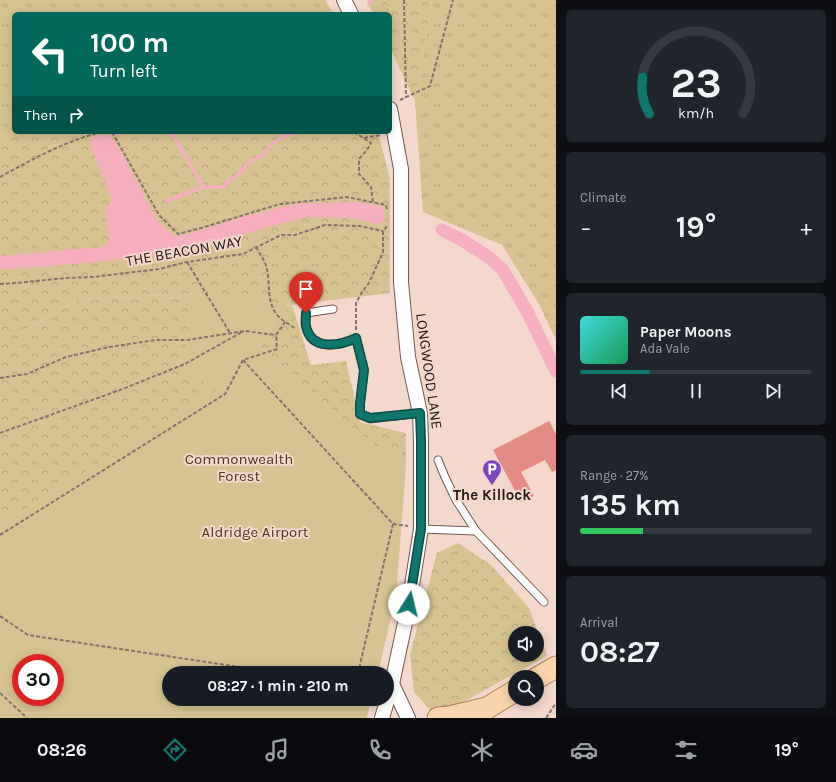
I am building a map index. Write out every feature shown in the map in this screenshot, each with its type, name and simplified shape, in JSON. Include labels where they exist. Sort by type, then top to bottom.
[{"type":"main road","points":[[544,674],[556,667]]},
{"type":"main road","points":[[438,718],[481,713],[508,696]]},
{"type":"street","points":[[344,0],[350,12]]},
{"type":"street","name":"LONGWOOD LANE","points":[[392,120],[401,168],[394,209],[401,236],[401,282],[408,358],[420,413],[421,441],[421,529],[409,604],[394,675]]},
{"type":"street","points":[[394,688],[408,718]]},
{"type":"street","name":"LONGWOOD LANE","points":[[382,718],[386,706]]},
{"type":"lane","points":[[333,308],[306,313],[306,326],[312,340],[323,344],[336,345],[347,343],[356,338],[364,370],[360,414],[370,418],[420,413]]},
{"type":"lane","points":[[438,460],[456,500],[476,531],[544,602]]},
{"type":"lane","points":[[421,529],[476,531]]},
{"type":"path","points":[[404,0],[406,98],[430,86],[453,0]]},
{"type":"path","points":[[0,177],[59,146],[94,134]]},
{"type":"path","points":[[113,134],[159,215],[178,234],[280,204],[347,197],[386,204],[394,209]]},
{"type":"path","points":[[357,134],[371,143],[359,159],[359,174],[371,187],[373,202]]},
{"type":"path","points":[[363,138],[384,134]]},
{"type":"path","points":[[356,338],[356,303],[362,292],[370,283],[383,252],[383,230],[390,224]]},
{"type":"path","points":[[256,247],[281,235],[295,235],[325,225],[359,226],[383,230]]},
{"type":"path","name":"THE BEACON WAY","points":[[0,284],[93,277],[152,270],[187,262],[243,254],[256,247],[267,267],[272,307],[285,322],[312,340]]},
{"type":"path","points":[[187,262],[230,333]]},
{"type":"path","points":[[0,535],[225,394],[243,360],[278,349],[276,335],[285,322]]},
{"type":"path","points":[[0,378],[27,374],[66,358],[109,347],[156,340],[187,340],[245,331],[276,335]]},
{"type":"path","points":[[0,433],[120,390],[185,364],[245,331]]},
{"type":"path","points":[[243,360],[393,524],[360,666]]},
{"type":"path","points":[[0,616],[28,636],[232,666]]},
{"type":"path","points":[[0,693],[27,718]]},
{"type":"path","points":[[546,718],[556,703]]},
{"type":"green space","points":[[0,0],[325,0],[333,12],[12,12],[12,134],[14,134],[0,135]]},
{"type":"green space","points":[[367,0],[432,0],[415,101],[392,52],[392,12],[372,12]]},
{"type":"green space","points":[[432,0],[556,0],[556,340],[539,304],[502,245],[423,212],[415,101]]},
{"type":"green space","points":[[379,134],[390,178],[390,293],[292,305],[206,294],[77,298],[17,334],[0,333],[0,135]]},
{"type":"green space","name":"Aldridge Airport","points":[[206,294],[292,305],[255,342],[357,432],[406,468],[396,596],[380,666],[162,666],[162,706],[370,706],[367,718],[0,718],[0,525],[217,389],[184,372],[191,297],[77,300],[18,335],[0,335],[0,333],[17,334],[77,298]]},
{"type":"green space","name":"Commonwealth Forest","points":[[191,297],[184,372],[218,389],[0,525],[0,335],[18,335],[77,300]]},
{"type":"green space","points":[[292,305],[311,365],[346,361],[360,422],[406,433],[406,468],[358,433],[255,342]]},
{"type":"green space","points":[[458,543],[491,565],[529,608],[536,626],[508,626],[508,662],[536,662],[521,670],[508,670],[508,677],[454,707],[431,711],[414,692],[410,654],[437,553]]},
{"type":"green space","points":[[544,648],[547,656],[544,658]]},
{"type":"shaded area","points":[[107,134],[117,144],[158,222],[175,236],[189,234],[246,216],[296,204],[355,202],[383,206],[385,218],[383,222],[378,224],[350,218],[306,217],[179,253],[41,267],[0,269],[0,256],[103,247],[109,241],[105,209],[112,201],[90,144],[90,139],[94,136]]},
{"type":"building","points":[[549,421],[556,434],[556,470],[552,472],[545,460],[521,472],[534,496],[521,502],[493,450]]},
{"type":"waterway","points":[[369,4],[371,0]]},
{"type":"waterway","points":[[172,134],[204,187]]},
{"type":"waterway","points":[[167,201],[204,187],[224,187],[228,181],[236,177],[249,162],[263,155],[273,143],[290,134]]},
{"type":"waterway","points":[[442,230],[462,240],[490,258],[503,270],[528,313],[556,371]]},
{"type":"place","name":"The Killock","points":[[492,486]]},
{"type":"route","points":[[306,313],[306,326],[312,340],[323,344],[336,345],[347,343],[356,338],[364,370],[360,414],[370,418],[420,413],[421,529],[409,604]]}]
